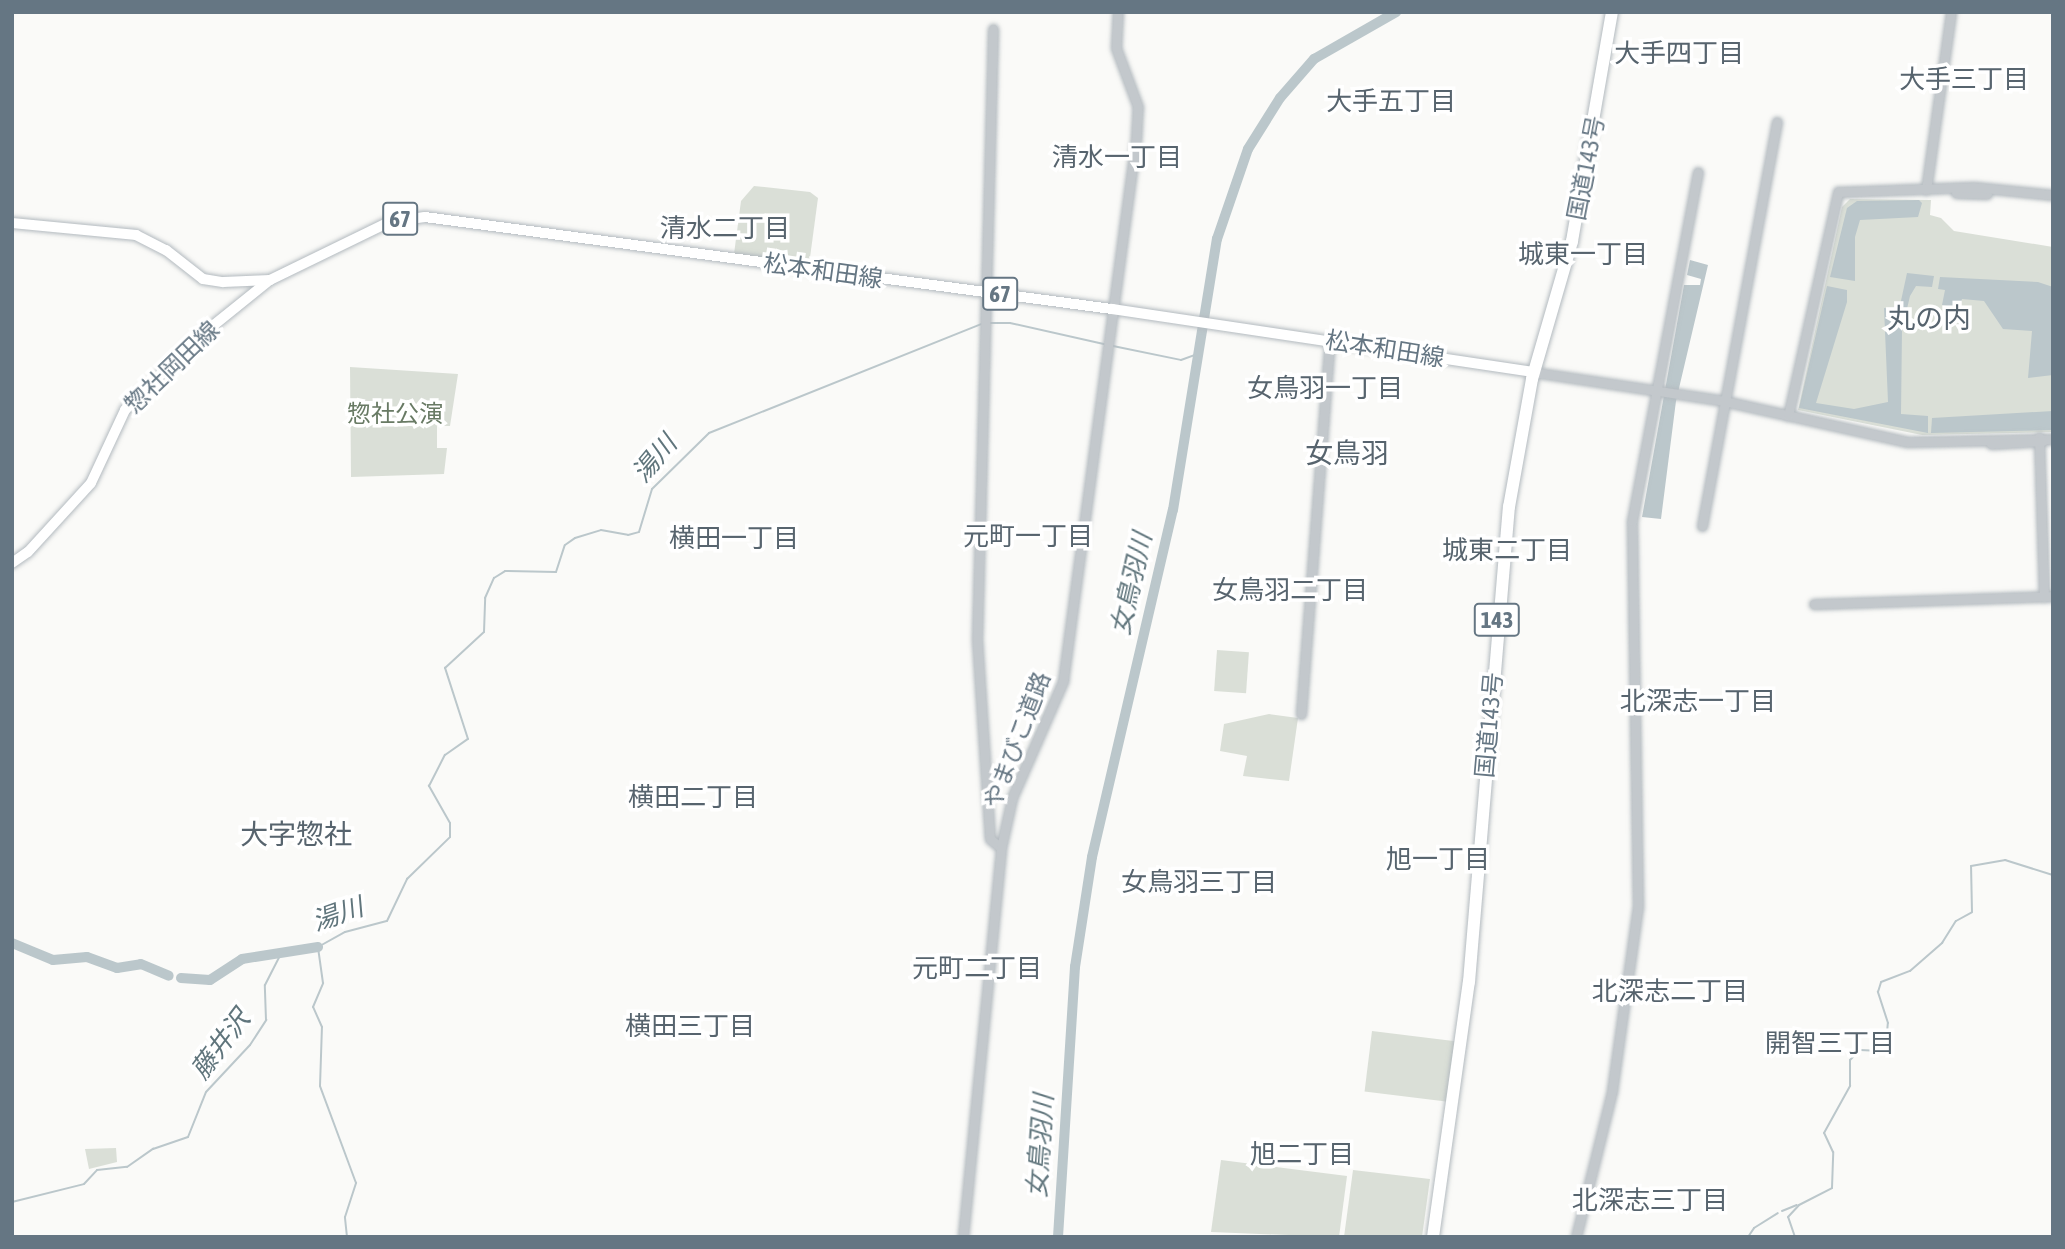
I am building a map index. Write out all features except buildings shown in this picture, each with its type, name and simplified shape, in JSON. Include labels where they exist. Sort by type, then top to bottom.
[{"type":"highway","name":"国道143号","points":[[1433,1237],[1469,982],[1501,567],[1533,372],[1572,241],[1612,12]]},
{"type":"main road","name":"松本和田線","points":[[12,223],[136,235],[166,250],[203,279],[270,279],[382,225],[418,216],[1112,309],[1533,372]]},
{"type":"main road","name":"惣社岡田線","points":[[12,563],[28,552],[90,484],[125,410],[194,341],[270,279]]},
{"type":"street","name":"やまびこ道路","points":[[963,1237],[1001,848],[1012,798],[1063,681],[1138,122],[1133,92],[1117,53],[1118,12]]},
{"type":"street","points":[[1926,190],[1951,12]]},
{"type":"street","points":[[993,29],[977,639],[990,839],[1001,848]]},
{"type":"street","points":[[1702,526],[1777,122]]},
{"type":"street","points":[[1576,1237],[1612,1091],[1639,907],[1632,521],[1659,391],[1698,172]]},
{"type":"street","points":[[1788,416],[1838,192],[1926,190],[2053,197]]},
{"type":"street","points":[[1301,714],[1331,341]]},
{"type":"street","points":[[1533,372],[1724,401],[1907,442],[2052,439]]},
{"type":"street","points":[[1814,604],[2048,597],[2039,440]]},
{"type":"green space","points":[[754,186],[810,192],[818,198],[809,265],[734,254],[741,201]]},
{"type":"green space","points":[[1850,199],[1931,200],[1930,215],[1941,218],[1954,231],[2053,247],[2053,432],[1922,435],[1798,410],[1842,207]]},
{"type":"green space","name":"惣社公演","points":[[350,367],[458,374],[450,426],[437,426],[437,448],[447,448],[444,474],[351,477]]},
{"type":"green space","points":[[1217,650],[1249,652],[1246,693],[1214,691]]},
{"type":"green space","points":[[1269,714],[1298,718],[1289,781],[1243,776],[1247,756],[1220,751],[1224,724]]},
{"type":"green space","points":[[1372,1031],[1457,1041],[1450,1102],[1365,1092]]},
{"type":"green space","points":[[116,1148],[117,1162],[89,1169],[85,1149]]},
{"type":"green space","points":[[1221,1160],[1347,1176],[1339,1237],[1211,1232]]},
{"type":"green space","points":[[1353,1170],[1430,1179],[1422,1237],[1344,1237]]},
{"type":"shaded area","points":[[1919,200],[1922,203],[1918,217],[1860,220],[1855,237],[1855,281],[1830,277],[1847,208],[1857,201]]},
{"type":"shaded area","points":[[1690,260],[1708,265],[1676,401],[1661,519],[1642,517],[1684,285],[1700,285],[1701,279],[1687,275]]},
{"type":"shaded area","points":[[1907,273],[1934,276],[1932,287],[1916,286],[1910,296],[1902,330],[1901,414],[1928,416],[1928,433],[1799,408],[1827,286],[1847,290],[1847,302],[1816,403],[1854,409],[1888,402],[1884,308],[1899,310]]},
{"type":"shaded area","points":[[1940,277],[2038,282],[2053,287],[2053,375],[2028,378],[2032,331],[2003,329],[1984,301],[1962,299],[1959,309],[1942,305],[1945,290],[1938,289]]},
{"type":"shaded area","points":[[2053,411],[2053,430],[1931,433],[1932,418]]},
{"type":"waterway","name":"女鳥羽川","points":[[1058,1237],[1075,967],[1092,857],[1173,510],[1217,239],[1248,149],[1280,98],[1314,59],[1396,12]]},
{"type":"waterway","name":"湯川","points":[[990,323],[1010,323],[1104,344]]},
{"type":"waterway","name":"湯川","points":[[347,1237],[345,1217],[356,1183],[320,1086],[322,1027],[313,1007],[323,983],[318,947],[345,932],[387,921],[407,879],[450,837],[450,823],[429,786],[445,755],[468,739],[445,668],[484,632],[485,598],[494,578],[505,571],[556,572],[565,545],[575,538],[601,530],[628,535],[639,532],[652,489],[709,433],[981,324]]},
{"type":"waterway","name":"湯川","points":[[1113,346],[1181,360],[1200,353]]},
{"type":"waterway","points":[[1795,1237],[1788,1217],[1799,1205],[1832,1188],[1833,1152],[1824,1133],[1850,1086],[1850,1060],[1860,1050],[1881,1051],[1886,1044],[1888,1023],[1878,992],[1881,982],[1910,971],[1942,943],[1956,921],[1972,912],[1971,866],[2005,860],[2053,875]]},
{"type":"waterway","name":"湯川","points":[[12,943],[53,960],[87,957],[117,968],[141,964],[169,976]]},
{"type":"waterway","name":"湯川","points":[[181,978],[210,980],[242,959],[318,947]]},
{"type":"waterway","name":"藤井沢","points":[[12,1202],[84,1184],[97,1170],[127,1167],[153,1149],[188,1137],[206,1092],[250,1045],[266,1020],[265,985],[282,952]]},
{"type":"waterway","points":[[1782,1211],[1797,1205]]},
{"type":"waterway","points":[[1748,1237],[1754,1228],[1778,1213]]},
{"type":"district","name":"大手四丁目","points":[[1679,54]]},
{"type":"district","name":"大手三丁目","points":[[1964,80]]},
{"type":"district","name":"大手五丁目","points":[[1391,102]]},
{"type":"district","name":"清水一丁目","points":[[1117,158]]},
{"type":"district","name":"清水二丁目","points":[[725,229]]},
{"type":"district","name":"城東一丁目","points":[[1583,255]]},
{"type":"district","name":"丸の内","points":[[1929,318]]},
{"type":"district","name":"女鳥羽一丁目","points":[[1325,389]]},
{"type":"district","name":"女鳥羽","points":[[1347,453]]},
{"type":"district","name":"元町一丁目","points":[[1028,537]]},
{"type":"district","name":"横田一丁目","points":[[734,539]]},
{"type":"district","name":"城東二丁目","points":[[1507,551]]},
{"type":"district","name":"女鳥羽二丁目","points":[[1290,591]]},
{"type":"district","name":"北深志一丁目","points":[[1698,702]]},
{"type":"district","name":"横田二丁目","points":[[693,798]]},
{"type":"district","name":"大字惣社","points":[[296,834]]},
{"type":"district","name":"旭一丁目","points":[[1438,860]]},
{"type":"district","name":"女鳥羽三丁目","points":[[1199,883]]},
{"type":"district","name":"元町二丁目","points":[[977,969]]},
{"type":"district","name":"北深志二丁目","points":[[1670,992]]},
{"type":"district","name":"横田三丁目","points":[[690,1027]]},
{"type":"district","name":"開智三丁目","points":[[1830,1044]]},
{"type":"district","name":"旭二丁目","points":[[1302,1155]]},
{"type":"district","name":"北深志三丁目","points":[[1650,1201]]}]
